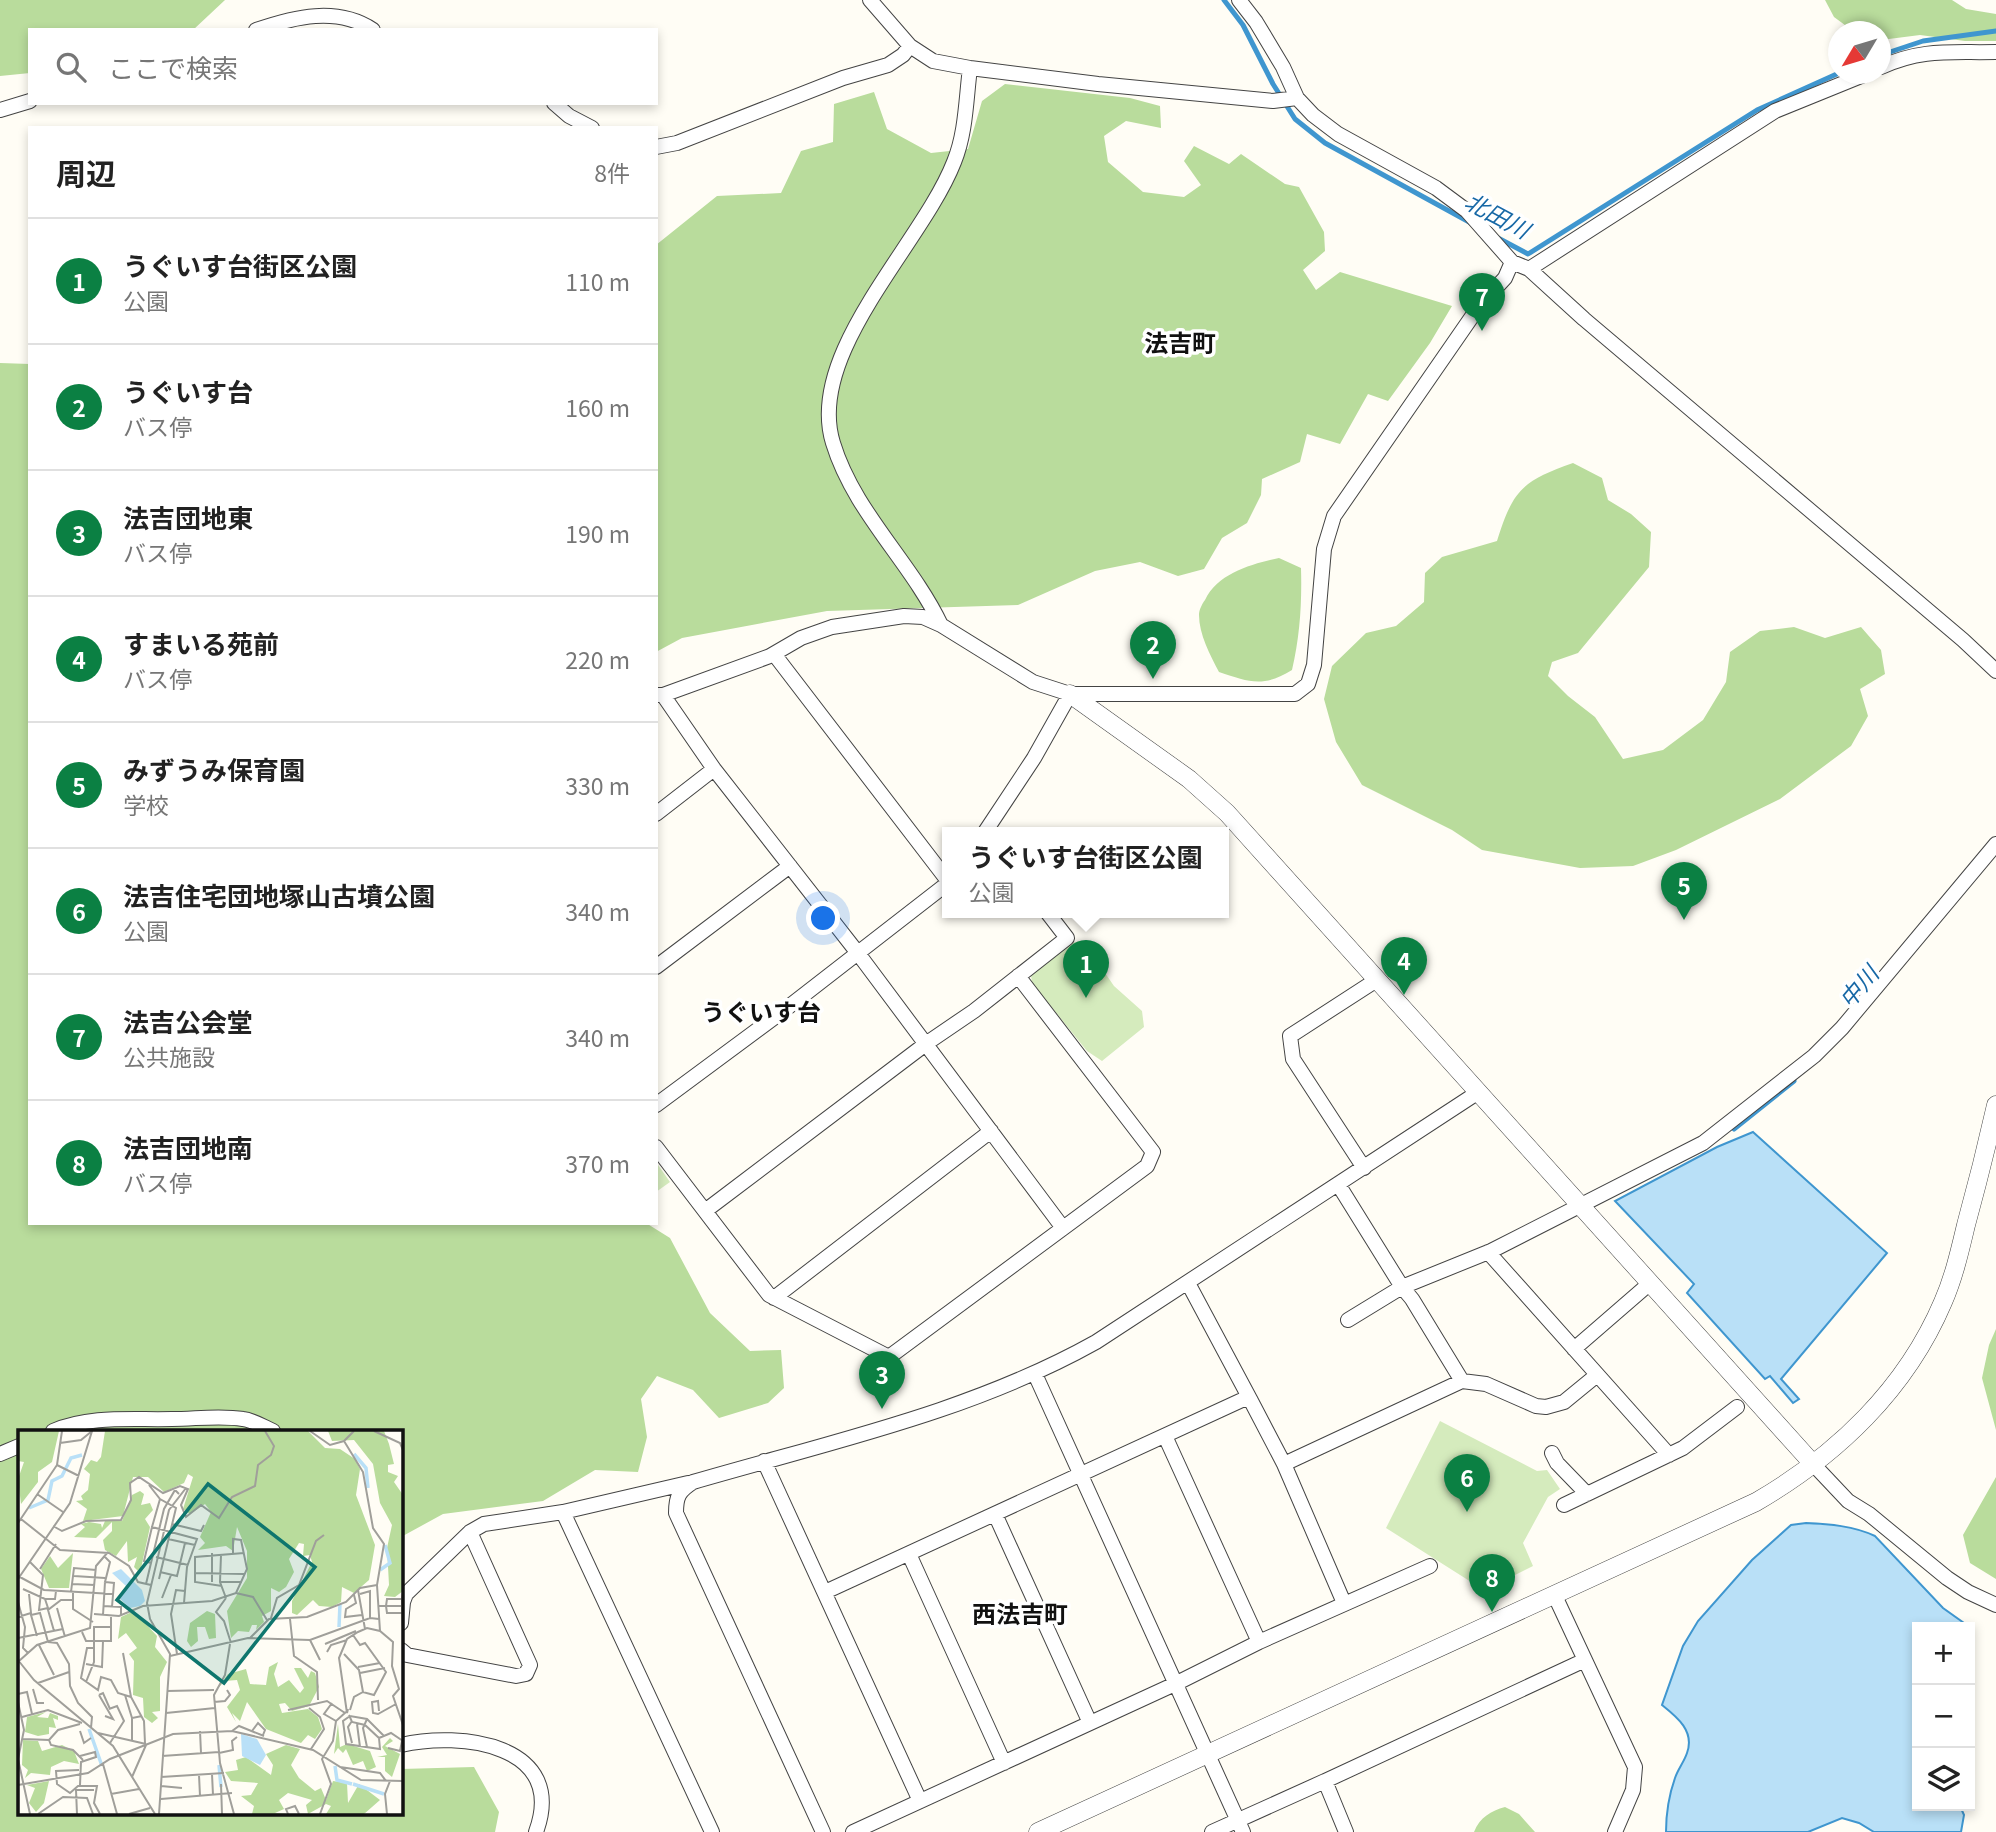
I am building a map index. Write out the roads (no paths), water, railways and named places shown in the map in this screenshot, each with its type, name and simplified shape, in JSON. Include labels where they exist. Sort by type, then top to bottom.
[{"type":"street","points":[[870,0],[910,46],[933,61],[1098,84],[1273,101],[1297,98]]},
{"type":"street","points":[[1239,0],[1256,22],[1283,67],[1297,98],[1313,115],[1338,134],[1436,188],[1467,211],[1512,262],[1530,269],[1584,319],[1963,640],[1996,671]]},
{"type":"street","points":[[262,28],[285,20],[324,15],[345,17],[370,28]]},
{"type":"street","points":[[658,147],[677,143],[843,78],[888,65],[903,55],[910,46]]},
{"type":"street","points":[[1891,63],[1929,52],[1996,52]]},
{"type":"street","points":[[942,625],[925,593],[845,476],[832,440],[829,407],[835,372],[852,332],[921,225],[954,162],[963,124],[970,68]]},
{"type":"street","points":[[1530,269],[1775,111],[1841,84]]},
{"type":"street","points":[[0,110],[28,102]]},
{"type":"street","points":[[556,105],[569,116],[588,126]]},
{"type":"street","points":[[1070,694],[1295,694],[1308,684],[1314,664],[1324,549],[1334,516],[1480,305],[1504,278],[1512,262]]},
{"type":"street","points":[[1063,1227],[927,1043],[714,769],[660,695],[774,654],[802,638],[832,627],[904,615],[923,617],[942,625],[1033,682],[1070,694],[1189,779],[1227,813],[1580,1208],[1848,1501],[1869,1514],[1947,1578],[1968,1592],[1996,1605]]},
{"type":"street","points":[[774,654],[942,874]]},
{"type":"street","points":[[988,827],[1034,758],[1070,694]]},
{"type":"street","points":[[658,812],[714,769]]},
{"type":"street","points":[[1349,1320],[1402,1287],[1488,1252],[1580,1208],[1703,1143],[1814,1056],[1842,1028],[1996,844]]},
{"type":"street","points":[[658,965],[790,866]]},
{"type":"street","points":[[658,1103],[942,887]]},
{"type":"street","points":[[705,1211],[927,1043],[974,1011],[1067,938],[1051,918]]},
{"type":"street","points":[[658,1150],[769,1295],[889,1357],[1147,1166],[1153,1152],[1018,976]]},
{"type":"street","points":[[1364,1168],[1293,1059],[1290,1035],[1376,981]]},
{"type":"street","points":[[402,1612],[406,1594],[470,1532],[484,1524],[563,1512],[693,1482],[929,1415],[1035,1374],[1096,1342],[1477,1093]]},
{"type":"street","points":[[1038,1832],[1756,1502],[1814,1465],[1843,1441],[1877,1404],[1910,1362],[1930,1329],[1954,1270],[1996,1105]]},
{"type":"street","points":[[774,1298],[991,1131]]},
{"type":"street","points":[[1338,1184],[1462,1381]]},
{"type":"street","points":[[1488,1252],[1669,1455]]},
{"type":"street","points":[[1188,1283],[1284,1464],[1344,1603]]},
{"type":"street","points":[[1574,1349],[1649,1284]]},
{"type":"street","points":[[1035,1374],[1240,1826]]},
{"type":"street","points":[[1284,1464],[1462,1381],[1486,1384],[1536,1406],[1546,1407],[1564,1402],[1597,1375]]},
{"type":"street","points":[[825,1592],[1080,1473],[1242,1400],[1250,1399]]},
{"type":"street","points":[[1564,1505],[1683,1448],[1737,1407]]},
{"type":"street","points":[[55,1430],[69,1424],[109,1418],[156,1420],[225,1417],[247,1419],[271,1430]]},
{"type":"street","points":[[1165,1436],[1259,1642]]},
{"type":"street","points":[[0,1454],[18,1446]]},
{"type":"street","points":[[1552,1453],[1557,1463],[1587,1494]]},
{"type":"street","points":[[764,1461],[920,1801]]},
{"type":"street","points":[[693,1482],[681,1490],[676,1498],[676,1513],[823,1832]]},
{"type":"street","points":[[563,1512],[712,1832]]},
{"type":"street","points":[[995,1514],[1090,1723]]},
{"type":"street","points":[[402,1651],[407,1655],[516,1676],[526,1674],[529,1670],[530,1665],[470,1532]]},
{"type":"street","points":[[909,1553],[1004,1763]]},
{"type":"street","points":[[853,1832],[1175,1684],[1259,1642],[1430,1566]]},
{"type":"street","points":[[1555,1596],[1635,1767],[1633,1790],[1615,1832]]},
{"type":"street","points":[[1212,1832],[1240,1826],[1325,1780],[1585,1660]]},
{"type":"street","points":[[402,1745],[417,1741],[477,1742],[499,1747],[519,1758],[535,1776],[540,1791],[542,1809],[536,1832]]},
{"type":"street","points":[[1325,1780],[1346,1832]]},
{"type":"water","points":[[1753,1132],[1887,1253],[1781,1379],[1799,1399],[1793,1403],[1770,1376],[1765,1379],[1687,1293],[1694,1284],[1615,1201],[1717,1147]]},
{"type":"water","points":[[1791,1525],[1832,1525],[1875,1536],[1943,1608],[1963,1622],[1912,1622],[1912,1811],[1962,1811],[1961,1832],[1874,1832],[1859,1823],[1842,1818],[1808,1832],[1666,1832],[1671,1791],[1686,1756],[1689,1738],[1683,1725],[1662,1705],[1683,1646],[1698,1621],[1752,1560]]},
{"type":"waterway","name":"北田川","points":[[1224,0],[1243,25],[1273,84],[1295,119],[1325,143],[1471,223]]},
{"type":"waterway","name":"北田川","points":[[1891,52],[1923,41],[1996,31]]},
{"type":"waterway","name":"北田川","points":[[1498,238],[1528,254],[1757,110],[1828,78]]},
{"type":"waterway","name":"中川","points":[[1734,1129],[1794,1081]]},
{"type":"place","name":"法吉公会堂","points":[[1482,331]]},
{"type":"place","name":"うぐいす台","points":[[1153,679]]},
{"type":"place","name":"みずうみ保育園","points":[[1684,920]]},
{"type":"place","name":"すまいる苑前","points":[[1404,995]]},
{"type":"place","name":"うぐいす台街区公園","points":[[1086,998]]},
{"type":"place","name":"法吉団地東","points":[[882,1409]]},
{"type":"place","name":"法吉住宅団地塚山古墳公園","points":[[1467,1512]]},
{"type":"place","name":"法吉団地南","points":[[1492,1612]]},
{"type":"district","name":"法吉町","points":[[1180,344]]},
{"type":"district","name":"うぐいす台","points":[[761,1013]]},
{"type":"district","name":"西法吉町","points":[[1020,1615]]}]
